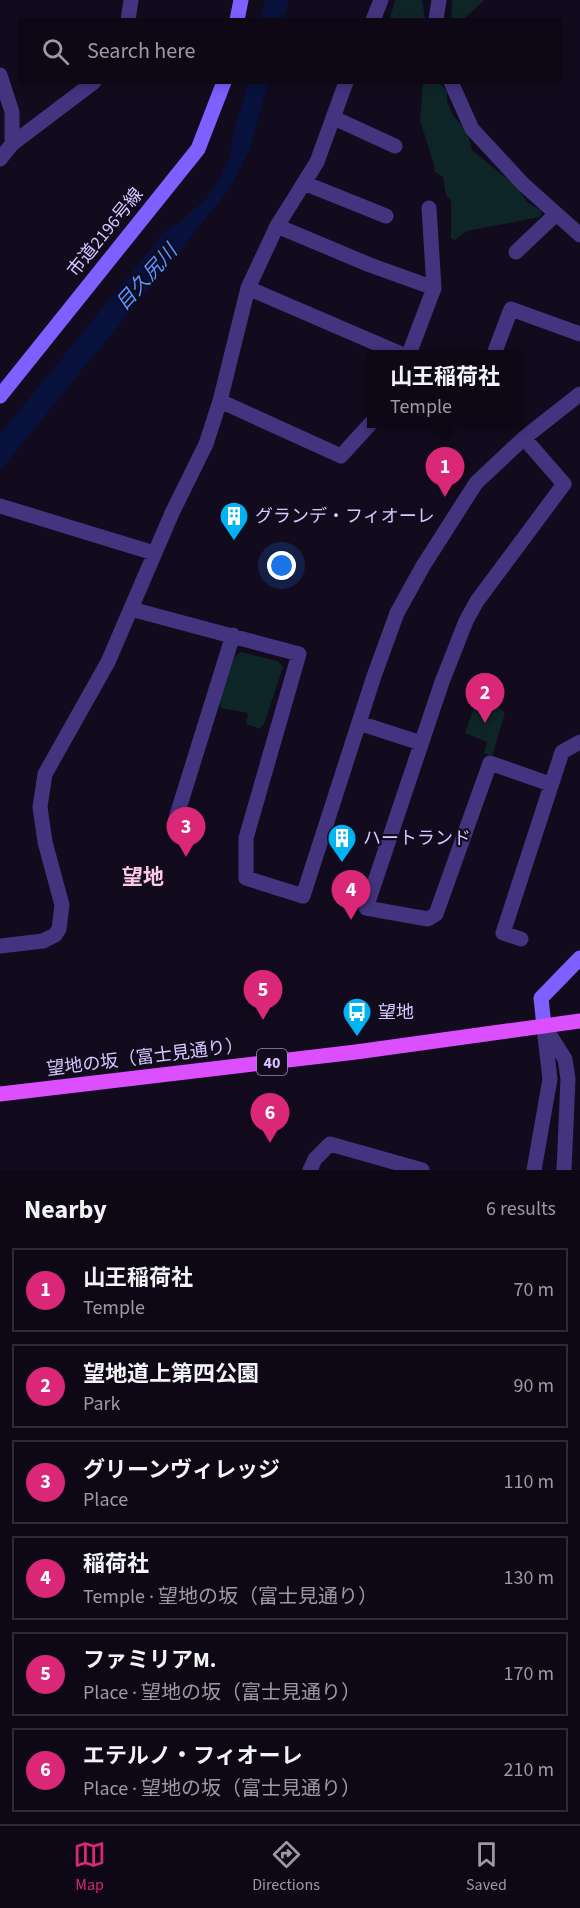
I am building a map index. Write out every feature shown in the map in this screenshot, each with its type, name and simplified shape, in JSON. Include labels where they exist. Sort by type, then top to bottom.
[{"type":"main road","name":"40","points":[[544,1026],[580,1021]]},
{"type":"main road","name":"望地の坂（富士見通り）","points":[[0,1094],[356,1052],[544,1026]]},
{"type":"street","points":[[128,18],[131,0]]},
{"type":"street","points":[[237,18],[241,0]]},
{"type":"street","points":[[374,18],[381,0]]},
{"type":"street","points":[[436,18],[439,0]]},
{"type":"street","points":[[0,75],[12,112],[12,144]]},
{"type":"street","points":[[0,159],[12,144],[91,84]]},
{"type":"street","name":"市道2196号線","points":[[0,396],[198,149],[223,84]]},
{"type":"street","points":[[0,946],[43,941],[55,935],[60,929],[62,905],[42,826],[40,798],[43,781],[58,747],[98,681],[206,444],[220,401],[248,288],[277,226],[317,162],[345,84]]},
{"type":"street","points":[[452,84],[472,129],[523,184],[580,235]]},
{"type":"street","points":[[334,118],[395,146]]},
{"type":"street","points":[[303,183],[386,216]]},
{"type":"street","points":[[411,350],[434,288],[429,208]]},
{"type":"street","points":[[516,252],[556,214]]},
{"type":"street","points":[[277,226],[370,265],[434,288]]},
{"type":"street","points":[[248,288],[392,350]]},
{"type":"street","points":[[496,350],[511,309],[580,334]]},
{"type":"street","points":[[131,609],[299,654],[246,838],[246,878],[303,896],[358,723],[397,613],[423,566],[476,483],[524,438],[580,394]]},
{"type":"street","points":[[220,401],[341,456],[367,427]]},
{"type":"street","points":[[524,438],[564,484],[471,611],[442,682],[366,908],[428,919],[436,914],[490,763],[549,784]]},
{"type":"street","points":[[0,506],[154,554]]},
{"type":"street","points":[[176,818],[217,714],[232,635]]},
{"type":"street","points":[[358,723],[422,743]]},
{"type":"street","points":[[521,939],[503,933],[549,784],[562,752],[580,742]]},
{"type":"street","points":[[534,1170],[549,1079],[541,998],[580,958]]},
{"type":"street","points":[[544,1026],[565,1059],[568,1079],[564,1170]]},
{"type":"street","points":[[310,1170],[315,1159],[330,1144],[422,1170]]},
{"type":"green space","points":[[395,0],[422,0],[425,18],[390,18]]},
{"type":"green space","points":[[452,0],[484,0],[465,18],[451,18]]},
{"type":"green space","points":[[423,84],[441,84],[447,92],[447,101],[453,115],[467,132],[472,150],[517,187],[527,202],[542,211],[540,217],[467,231],[455,240],[451,238],[451,201],[446,195],[443,177],[433,170],[435,168],[420,120]]},
{"type":"green space","points":[[241,652],[278,661],[283,667],[264,724],[260,729],[246,724],[248,713],[221,708],[218,701],[233,658]]},
{"type":"green space","points":[[483,693],[505,713],[492,756],[484,753],[487,742],[465,733],[477,699]]},
{"type":"water","points":[[265,0],[289,0],[283,18],[261,18]]},
{"type":"water","name":"目久尻川","points":[[248,84],[268,84],[250,150],[228,191],[0,471],[0,434],[167,229],[181,222],[209,195],[231,155],[232,139]]},
{"type":"place","name":"山王稲荷社","points":[[445,497]]},
{"type":"place","name":"グランデ・フィオーレ","points":[[234,542]]},
{"type":"place","name":"望地道上第四公園","points":[[485,723]]},
{"type":"place","name":"グリーンヴィレッジ","points":[[186,857]]},
{"type":"place","name":"ハートランド","points":[[342,864]]},
{"type":"place","name":"稲荷社","points":[[351,920]]},
{"type":"place","name":"ファミリアM.","points":[[263,1020]]},
{"type":"place","name":"望地","points":[[357,1038]]},
{"type":"place","name":"エテルノ・フィオーレ","points":[[270,1143]]},
{"type":"district","name":"望地","points":[[143,877]]}]
